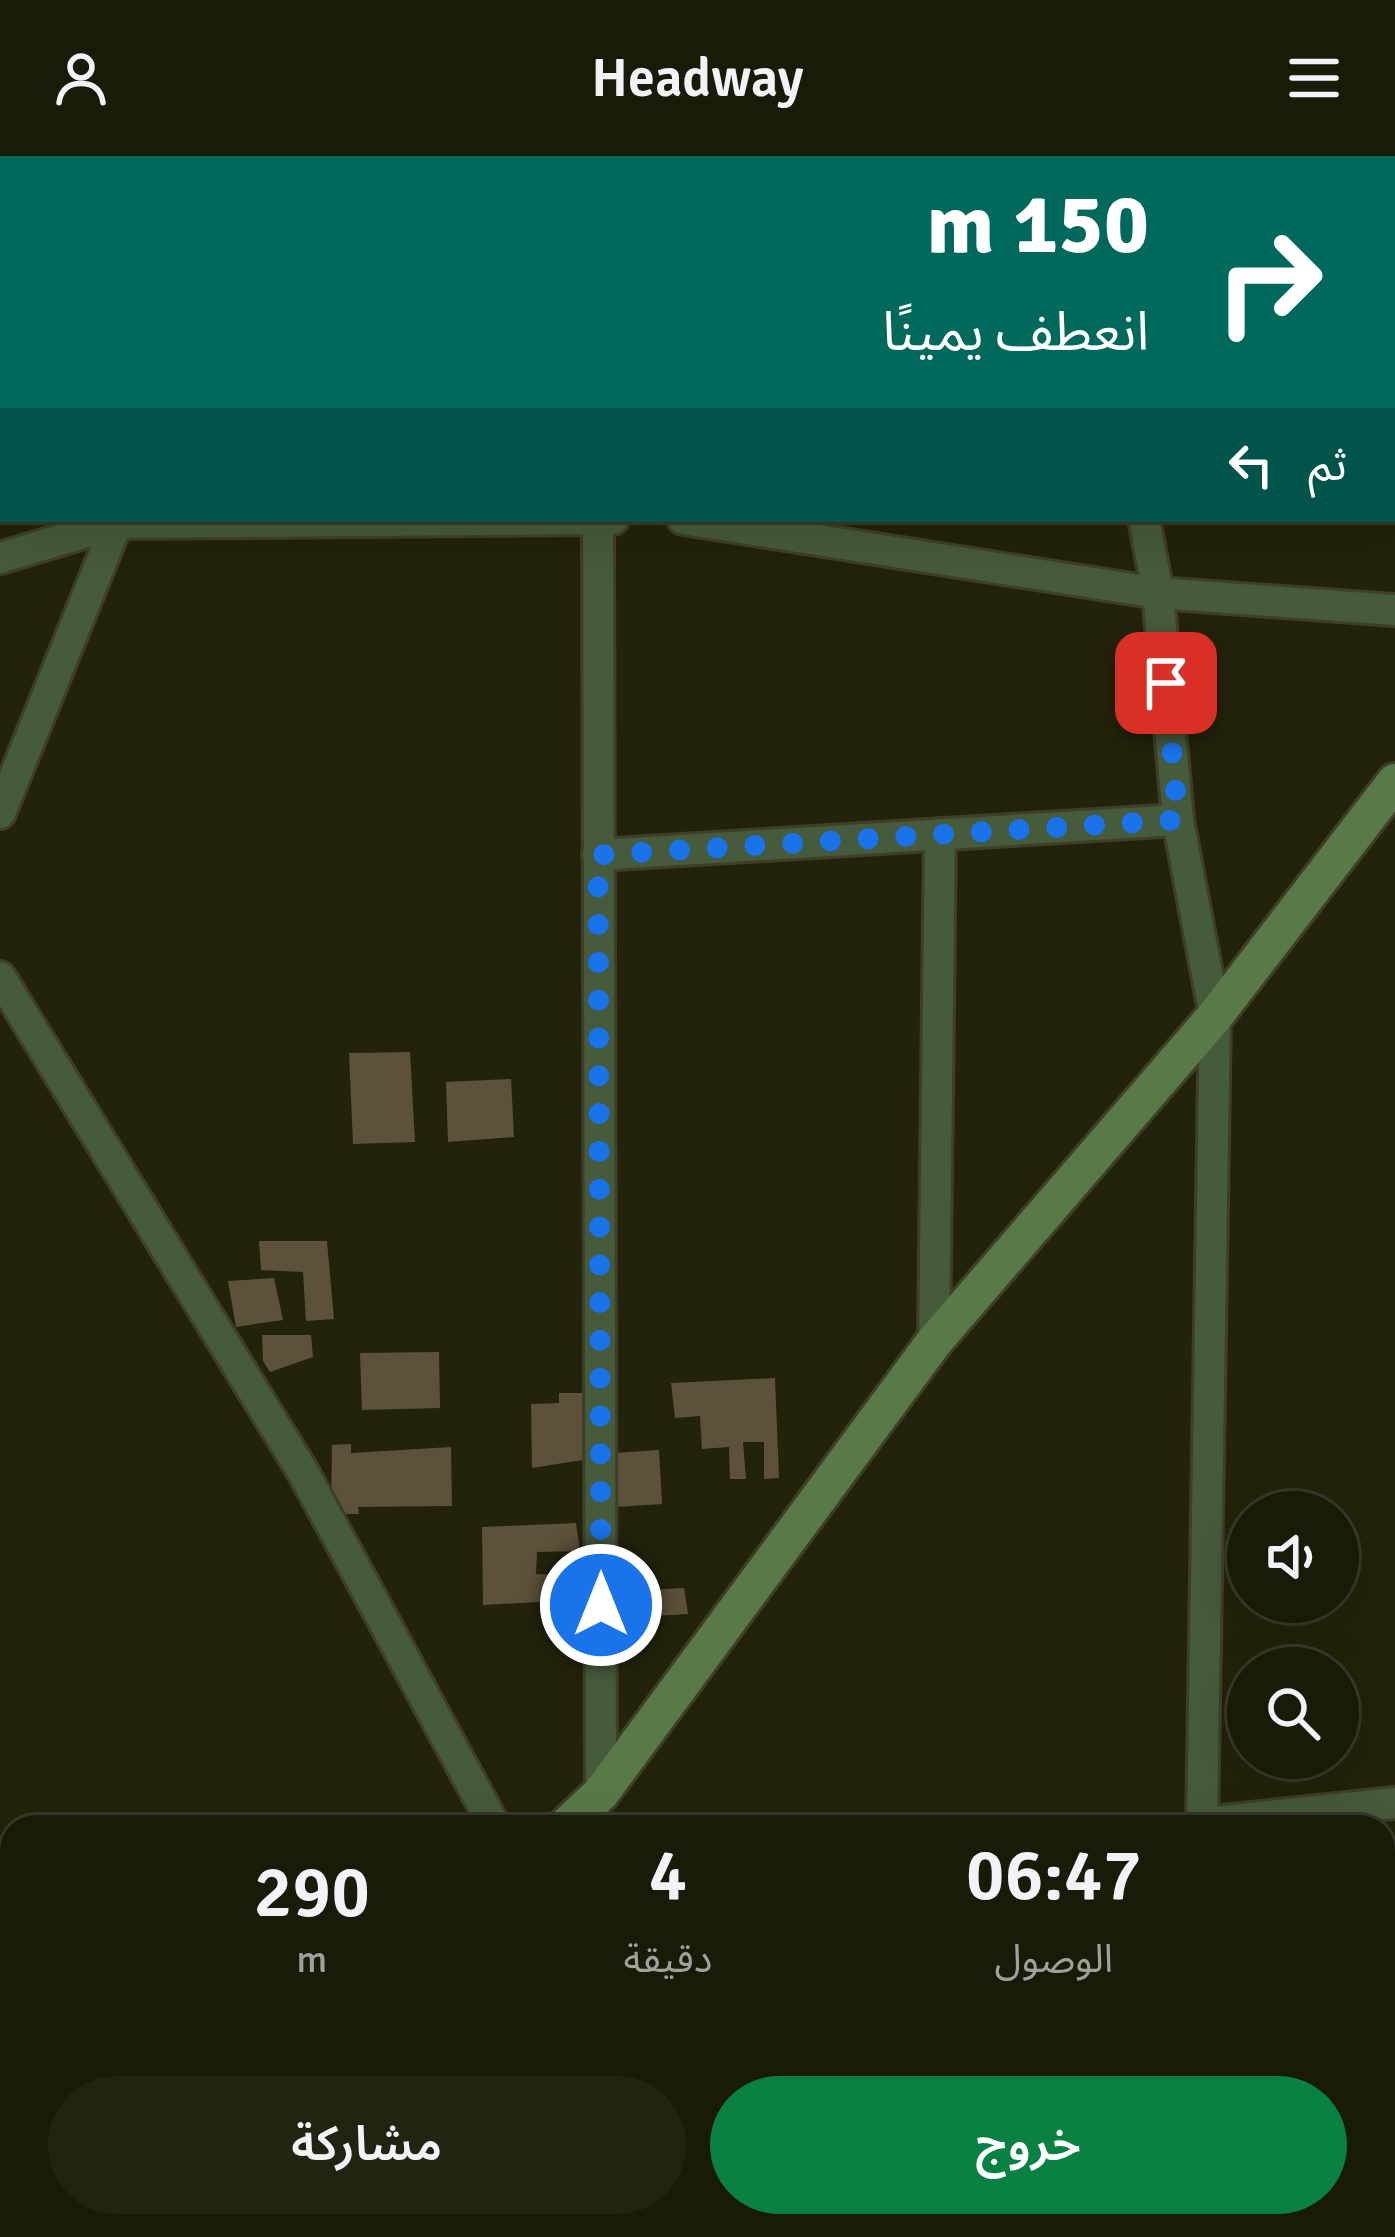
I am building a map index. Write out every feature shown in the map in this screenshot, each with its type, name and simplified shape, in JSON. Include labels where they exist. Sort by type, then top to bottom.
[{"type":"street","points":[[0,558],[117,522]]},
{"type":"street","points":[[0,813],[120,522]]},
{"type":"street","points":[[598,522],[602,1793]]},
{"type":"street","points":[[702,522],[1158,592],[1395,610]]},
{"type":"street","points":[[1145,522],[1158,592],[1178,820],[1215,1016],[1202,1815]]},
{"type":"street","points":[[578,1815],[602,1793],[934,1342],[1215,1016],[1395,782]]},
{"type":"street","points":[[598,855],[1178,820]]},
{"type":"street","points":[[934,1342],[940,834]]},
{"type":"street","points":[[0,977],[304,1472],[489,1815]]},
{"type":"street","points":[[1290,1815],[1395,1803]]},
{"type":"building","points":[[410,1052],[415,1142],[353,1144],[349,1053]]},
{"type":"building","points":[[511,1079],[514,1137],[448,1142],[446,1082]]},
{"type":"building","points":[[259,1241],[327,1241],[334,1319],[306,1321],[303,1272],[261,1270]]},
{"type":"building","points":[[274,1278],[283,1320],[236,1327],[228,1281]]},
{"type":"building","points":[[262,1335],[311,1335],[313,1357],[270,1372],[263,1361]]},
{"type":"building","points":[[439,1352],[440,1408],[362,1410],[360,1353]]},
{"type":"building","points":[[775,1378],[779,1478],[764,1479],[764,1442],[743,1442],[746,1479],[730,1479],[729,1447],[702,1449],[700,1416],[675,1418],[671,1383]]},
{"type":"building","points":[[559,1393],[591,1393],[595,1458],[532,1468],[531,1404],[559,1403]]},
{"type":"building","points":[[351,1444],[351,1453],[451,1447],[452,1506],[358,1507],[359,1514],[331,1514],[332,1445]]},
{"type":"building","points":[[659,1450],[662,1504],[616,1507],[614,1453]]},
{"type":"building","points":[[576,1523],[580,1551],[537,1552],[536,1574],[555,1575],[558,1601],[483,1605],[482,1527]]},
{"type":"building","points":[[684,1588],[688,1614],[624,1618],[625,1591]]},
{"type":"route","points":[[601,1605],[598,855],[1178,820],[1166,683]]}]
